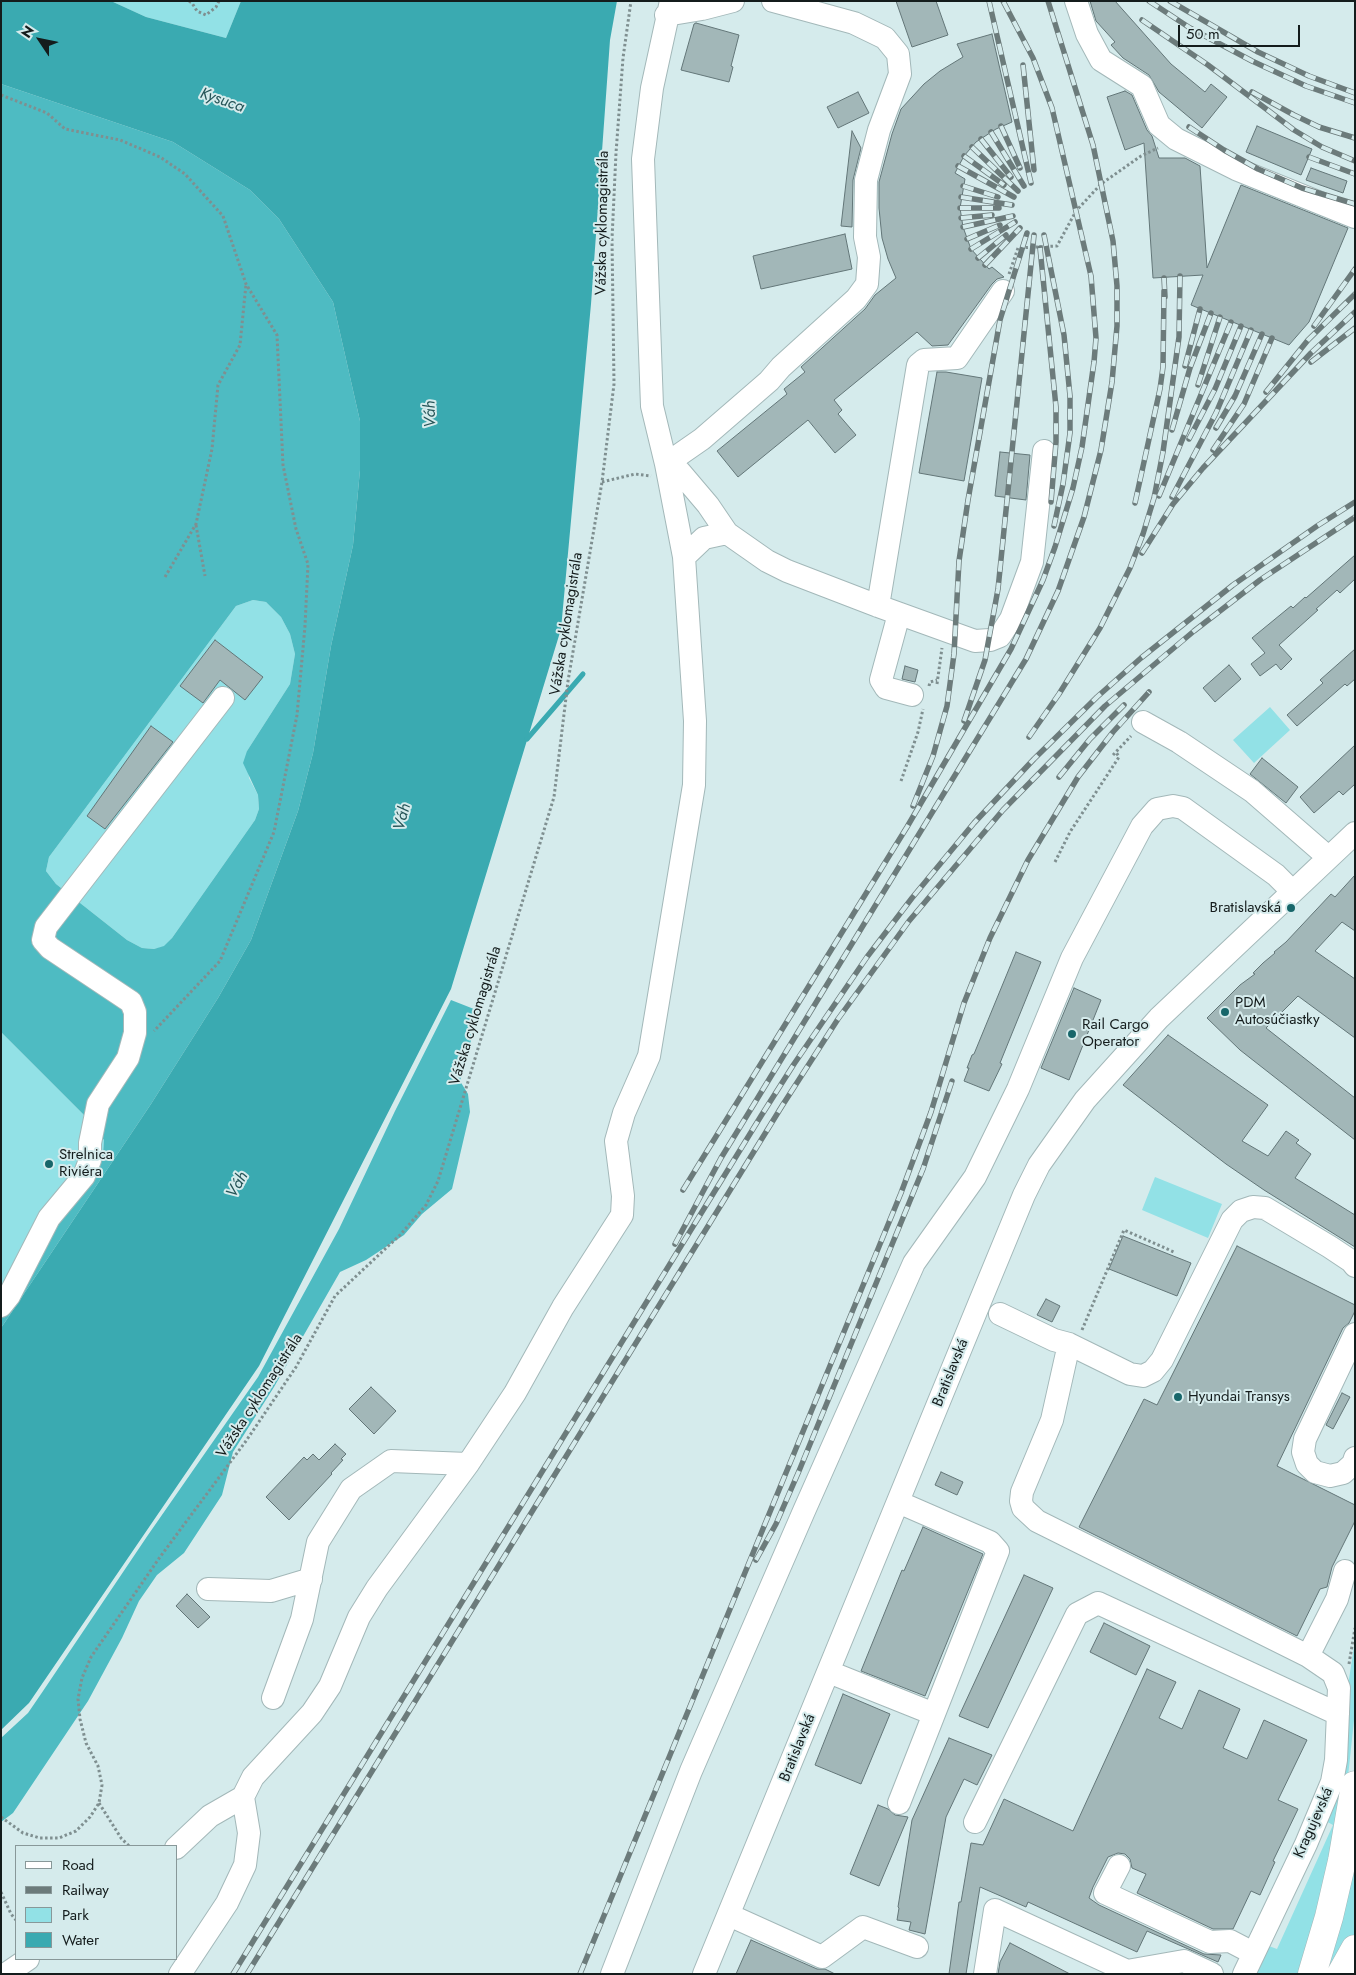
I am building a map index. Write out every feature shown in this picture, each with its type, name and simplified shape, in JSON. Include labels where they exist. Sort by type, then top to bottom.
[{"type":"main road","points":[[1312,1974],[1329,1917],[1342,1861],[1355,1785]]},
{"type":"main road","points":[[1341,1974],[1355,1949]]},
{"type":"street","points":[[178,1846],[210,1816],[243,1797],[253,1777],[312,1712],[330,1686],[359,1616],[377,1588],[468,1464],[515,1392],[563,1307],[622,1215],[623,1196],[616,1141],[624,1113],[650,1056],[694,785],[695,721],[684,557],[652,406],[643,159],[652,88],[669,8],[702,10],[733,1]]},
{"type":"street","points":[[667,471],[770,381],[781,367],[856,300],[867,284],[869,257],[865,237],[866,180],[880,130],[900,74],[898,54],[885,38],[854,23],[773,1]]},
{"type":"street","points":[[1076,1],[1087,34],[1101,60],[1142,86],[1159,125],[1176,139],[1236,169],[1355,217]]},
{"type":"street","points":[[878,606],[918,365],[924,360],[957,358],[1003,291]]},
{"type":"street","points":[[667,471],[680,472],[708,505],[727,533],[767,561],[878,606],[975,641],[990,640],[1000,636],[1011,619],[1032,562],[1044,451]]},
{"type":"street","points":[[684,557],[704,538],[727,533]]},
{"type":"street","points":[[899,614],[881,680],[886,688],[912,695]]},
{"type":"street","points":[[1,1306],[9,1296],[49,1218],[84,1176],[90,1160],[90,1143],[98,1104],[128,1058],[134,1033],[132,1002],[62,958],[43,940],[46,928],[223,698]]},
{"type":"street","points":[[1143,722],[1179,742],[1252,791],[1328,857]]},
{"type":"street","points":[[612,1974],[691,1771],[914,1263],[975,1177],[1018,1089],[1072,958],[1142,826],[1157,809],[1166,806],[1183,808],[1276,875],[1292,891]]},
{"type":"street","name":"Bratislavská","points":[[704,1974],[1024,1195],[1040,1165],[1086,1100],[1159,1018],[1355,833]]},
{"type":"street","points":[[1000,1314],[1054,1340],[1074,1341],[1130,1374],[1143,1376],[1153,1371],[1162,1360],[1232,1220],[1241,1211],[1253,1207],[1266,1208],[1330,1247],[1351,1261],[1355,1266]]},
{"type":"street","points":[[1355,1334],[1305,1439],[1303,1452],[1307,1464],[1315,1472],[1330,1476],[1343,1473],[1353,1464],[1355,1458]]},
{"type":"street","points":[[1074,1341],[1052,1420],[1022,1492],[1021,1501],[1023,1508],[1037,1521],[1317,1661],[1333,1673],[1339,1688]]},
{"type":"street","points":[[273,1698],[302,1619],[318,1542],[351,1490],[391,1461],[468,1464]]},
{"type":"street","points":[[898,1502],[990,1542],[998,1551],[899,1803]]},
{"type":"street","points":[[1317,1661],[1345,1571]]},
{"type":"street","points":[[208,1589],[270,1591],[310,1579]]},
{"type":"street","points":[[975,1822],[1077,1614],[1098,1603],[1338,1714]]},
{"type":"street","points":[[829,1672],[934,1714]]},
{"type":"street","name":"Kragujevská","points":[[1244,1974],[1306,1844],[1332,1782],[1336,1760],[1339,1688]]},
{"type":"street","points":[[180,1974],[227,1902],[245,1865],[248,1833],[243,1797]]},
{"type":"street","points":[[1119,1866],[1105,1893],[1210,1942],[1230,1941],[1253,1953]]},
{"type":"street","points":[[985,1974],[995,1910],[1127,1971],[1184,1961],[1212,1974]]},
{"type":"street","points":[[729,1915],[822,1957],[863,1927],[917,1947]]},
{"type":"street","points":[[6,1974],[27,1960]]},
{"type":"path","points":[[191,2],[198,11],[206,15],[216,7],[219,1]]},
{"type":"path","name":"Vážska cyklomagistrála","points":[[99,1803],[102,1785],[100,1775],[98,1766],[86,1743],[80,1719],[78,1699],[82,1678],[91,1657],[160,1558],[252,1433],[296,1367],[335,1296],[400,1234],[426,1205],[438,1181],[554,797],[568,681],[602,482],[614,384],[612,238],[623,58],[631,1]]},
{"type":"path","points":[[1,95],[46,113],[65,129],[120,140],[160,157],[185,174],[223,216],[246,284],[276,335],[283,465],[296,529],[308,564],[298,715],[274,832],[220,960],[128,1058]]},
{"type":"path","points":[[1003,291],[1018,248],[1057,246],[1076,210],[1101,184],[1141,156],[1176,139]]},
{"type":"path","points":[[165,577],[196,524],[212,449],[218,385],[240,344],[246,284]]},
{"type":"path","points":[[602,482],[635,474],[667,471]]},
{"type":"path","points":[[196,524],[204,576]]},
{"type":"path","points":[[937,684],[944,631]]},
{"type":"path","points":[[1055,862],[1070,832],[1118,757],[1115,753],[1143,722]]},
{"type":"path","points":[[901,781],[918,732]]},
{"type":"path","points":[[1074,1341],[1124,1230],[1174,1252]]},
{"type":"path","points":[[1339,1688],[1345,1683],[1355,1628]]},
{"type":"path","points":[[1,1817],[23,1833],[40,1838],[59,1838],[76,1831],[90,1817],[99,1803],[121,1838],[128,1845]]},
{"type":"path","points":[[1,1892],[15,1919]]},
{"type":"green space","points":[[111,1],[241,1],[226,38],[146,17]]},
{"type":"green space","points":[[253,600],[266,602],[281,617],[290,634],[295,654],[290,684],[247,751],[249,778],[258,795],[259,809],[255,820],[172,938],[164,947],[154,949],[142,948],[127,940],[56,884],[46,871],[49,857],[236,606]]},
{"type":"green space","points":[[1270,707],[1290,730],[1254,763],[1233,740]]},
{"type":"green space","name":"Strelnica Riviéra","points":[[1,1032],[83,1114],[104,1140],[103,1154],[91,1175],[1,1314]]},
{"type":"green space","points":[[1155,1177],[1222,1204],[1208,1238],[1142,1210]]},
{"type":"green space","points":[[1355,1640],[1355,1711],[1347,1786],[1303,1974],[1253,1974],[1266,1945],[1277,1949],[1333,1825],[1322,1819],[1344,1727],[1349,1716],[1347,1692]]},
{"type":"green space","points":[[1355,1839],[1355,1974],[1321,1974]]},
{"type":"shaded area","points":[[1,84],[173,142],[250,190],[279,219],[333,302],[360,421],[360,470],[353,545],[331,646],[313,753],[298,811],[251,940],[218,998],[151,1104],[1,1328],[1,1314],[46,1237],[91,1175],[103,1154],[104,1140],[83,1114],[1,1032]],"holes":[[[253,600],[266,602],[281,617],[290,634],[295,654],[290,684],[247,751],[243,763],[258,795],[259,809],[255,820],[172,938],[164,946],[154,949],[142,948],[127,940],[56,884],[46,871],[49,857],[236,606]]]},
{"type":"shaded area","points":[[451,1000],[479,1011],[460,1081],[468,1094],[470,1112],[452,1189],[422,1214],[404,1235],[366,1260],[340,1272],[274,1387],[233,1452],[222,1495],[184,1553],[157,1575],[139,1601],[122,1638],[88,1701],[13,1813],[1,1822],[1,1738],[28,1713],[148,1535],[258,1377],[339,1229],[395,1111]]},
{"type":"water","points":[[1,1],[111,1],[146,17],[226,38],[241,1],[617,1],[610,40],[591,304],[561,629],[451,989],[259,1366],[29,1703],[1,1730],[1,1328],[151,1104],[218,998],[251,940],[298,811],[313,753],[331,646],[353,545],[360,470],[360,421],[333,302],[279,219],[250,190],[173,142],[1,84]]},
{"type":"building","points":[[896,1],[936,1],[948,35],[912,47]]},
{"type":"building","points":[[1090,1],[1115,1],[1171,64],[1205,92],[1211,84],[1227,97],[1202,128],[1159,92],[1149,75],[1123,58],[1111,45],[1115,42],[1096,21]]},
{"type":"building","points":[[694,24],[739,35],[729,82],[681,70]]},
{"type":"building","points":[[992,34],[1012,122],[996,129],[976,142],[964,156],[955,173],[965,179],[960,208],[963,227],[971,249],[989,269],[992,267],[1004,277],[997,279],[992,284],[948,345],[932,346],[917,332],[834,400],[842,410],[838,414],[856,435],[835,453],[808,420],[738,477],[717,451],[787,394],[784,389],[805,372],[801,367],[865,309],[875,295],[896,278],[882,238],[879,182],[901,109],[924,84],[940,71],[963,57],[957,44]]},
{"type":"building","points":[[1125,91],[1132,95],[1147,130],[1152,136],[1159,158],[1185,158],[1200,166],[1207,268],[1241,185],[1348,228],[1309,322],[1289,345],[1191,305],[1203,275],[1153,278],[1144,143],[1125,150],[1107,97]]},
{"type":"building","points":[[858,92],[869,113],[838,128],[827,107]]},
{"type":"building","points":[[1257,126],[1312,149],[1301,175],[1246,152]]},
{"type":"building","points":[[852,131],[861,148],[853,180],[852,227],[841,226]]},
{"type":"building","points":[[1311,168],[1347,181],[1343,193],[1306,180]]},
{"type":"building","points":[[845,234],[852,269],[761,289],[753,256]]},
{"type":"building","points":[[937,372],[982,378],[964,481],[919,473]]},
{"type":"building","points":[[1000,452],[1030,455],[1026,500],[995,496]]},
{"type":"building","points":[[1355,555],[1355,579],[1340,593],[1337,590],[1279,645],[1292,659],[1281,670],[1276,664],[1260,676],[1251,664],[1265,653],[1252,638],[1291,606],[1293,608],[1306,598]]},
{"type":"building","points":[[215,640],[263,677],[245,700],[220,680],[203,703],[180,686]]},
{"type":"building","points":[[1355,649],[1355,679],[1347,686],[1345,684],[1297,726],[1287,715],[1323,683],[1320,680]]},
{"type":"building","points":[[1229,665],[1241,679],[1215,702],[1203,688]]},
{"type":"building","points":[[905,666],[918,670],[915,682],[902,679]]},
{"type":"building","points":[[151,726],[173,742],[105,829],[87,816]]},
{"type":"building","points":[[1355,745],[1355,784],[1343,795],[1339,791],[1314,813],[1300,797]]},
{"type":"building","points":[[1262,758],[1298,787],[1286,803],[1250,774]]},
{"type":"building","points":[[1355,875],[1355,931],[1342,922],[1315,951],[1355,979],[1355,1038],[1298,996],[1266,1028],[1355,1098],[1355,1140],[1240,1050],[1207,1018],[1240,985],[1255,974],[1253,973],[1286,942],[1331,894],[1335,897]]},
{"type":"building","points":[[1016,952],[1041,962],[1000,1063],[1002,1064],[989,1091],[964,1081],[972,1055]]},
{"type":"building","name":"Rail Cargo Operator","points":[[1074,988],[1101,1000],[1069,1080],[1041,1068]]},
{"type":"building","points":[[1168,1035],[1268,1105],[1242,1141],[1268,1156],[1286,1131],[1299,1140],[1296,1143],[1311,1154],[1295,1178],[1355,1215],[1355,1247],[1226,1164],[1123,1085]]},
{"type":"building","points":[[1123,1236],[1191,1263],[1177,1296],[1109,1269]]},
{"type":"building","points":[[1237,1246],[1355,1305],[1355,1311],[1349,1323],[1343,1328],[1277,1466],[1355,1505],[1355,1521],[1332,1567],[1327,1587],[1320,1589],[1297,1636],[1079,1527],[1144,1399],[1157,1405]]},
{"type":"building","points":[[1046,1299],[1060,1306],[1052,1322],[1037,1315]]},
{"type":"building","points":[[371,1387],[396,1411],[374,1434],[349,1409]]},
{"type":"building","points":[[1342,1393],[1350,1397],[1333,1429],[1326,1425]]},
{"type":"building","points":[[335,1444],[346,1454],[341,1459],[343,1460],[289,1520],[266,1497],[304,1457],[307,1460],[313,1454],[319,1460]]},
{"type":"building","points":[[941,1472],[963,1482],[957,1495],[935,1485]]},
{"type":"building","points":[[923,1527],[983,1554],[925,1696],[861,1671],[902,1570],[904,1571]]},
{"type":"building","points":[[1024,1575],[1053,1588],[988,1728],[959,1716]]},
{"type":"building","points":[[187,1594],[210,1617],[198,1628],[176,1606]]},
{"type":"building","points":[[1104,1623],[1150,1646],[1136,1675],[1090,1652]]},
{"type":"building","points":[[1147,1669],[1176,1682],[1159,1718],[1182,1729],[1199,1690],[1240,1709],[1223,1748],[1247,1759],[1264,1720],[1307,1740],[1278,1800],[1298,1809],[1273,1861],[1275,1862],[1260,1895],[1251,1891],[1233,1929],[1213,1929],[1137,1893],[1146,1874],[1132,1868],[1130,1859],[1125,1854],[1118,1853],[1108,1857],[1093,1887],[1089,1898],[1099,1905],[1204,1954],[1221,1955],[1218,1962],[1147,1931],[1137,1952],[1028,1902],[1026,1907],[980,1887],[966,1974],[949,1974],[959,1902],[961,1902],[971,1843],[983,1845],[1004,1799],[1073,1831]]},
{"type":"building","points":[[843,1694],[890,1714],[861,1784],[815,1765]]},
{"type":"building","points":[[949,1738],[992,1755],[977,1785],[964,1779],[946,1817],[925,1934],[909,1930],[911,1922],[897,1920],[898,1907],[912,1820]]},
{"type":"building","points":[[878,1805],[888,1809],[895,1815],[908,1817],[879,1886],[850,1874]]},
{"type":"building","points":[[751,1940],[817,1969],[825,1969],[835,1974],[736,1974]]},
{"type":"building","points":[[1010,1943],[1070,1974],[998,1974],[1000,1962]]},
{"type":"waterway","points":[[527,739],[583,674]]},
{"type":"railway","points":[[989,1],[1031,183]]},
{"type":"railway","points":[[683,1190],[907,827],[1011,649],[1043,580],[1073,488],[1082,447],[1094,362],[1096,338],[1091,276],[1052,108],[1033,58],[1003,1]]},
{"type":"railway","points":[[675,1244],[721,1158],[1026,659],[1058,591],[1084,517],[1101,450],[1112,382],[1117,326],[1117,286],[1113,241],[1093,145],[1048,1]]},
{"type":"railway","points":[[1149,1],[1190,28],[1252,61],[1306,86],[1355,103]]},
{"type":"railway","points":[[1170,1],[1258,52],[1309,76],[1355,93]]},
{"type":"railway","points":[[1142,20],[1208,65],[1294,130],[1322,147],[1355,161]]},
{"type":"railway","points":[[1023,65],[1034,170]]},
{"type":"railway","points":[[1252,92],[1319,127],[1355,138]]},
{"type":"railway","points":[[1001,126],[1020,168]]},
{"type":"railway","points":[[1189,127],[1258,169],[1302,188],[1355,204]]},
{"type":"railway","points":[[991,132],[1024,186]]},
{"type":"railway","points":[[981,139],[1011,177]]},
{"type":"railway","points":[[972,147],[1018,191]]},
{"type":"railway","points":[[964,156],[1004,185]]},
{"type":"railway","points":[[1309,157],[1355,174]]},
{"type":"railway","points":[[958,166],[1014,197]]},
{"type":"railway","points":[[963,186],[998,197]]},
{"type":"railway","points":[[961,197],[1012,205]]},
{"type":"railway","points":[[960,208],[999,208]]},
{"type":"railway","points":[[961,218],[992,215]]},
{"type":"railway","points":[[963,227],[1013,216]]},
{"type":"railway","points":[[971,249],[1015,222]]},
{"type":"railway","points":[[967,239],[1000,225]]},
{"type":"railway","points":[[985,265],[1020,228]]},
{"type":"railway","points":[[913,806],[933,756],[947,706],[954,654],[959,561],[968,500],[1000,320],[1027,233]]},
{"type":"railway","points":[[978,258],[1006,235]]},
{"type":"railway","points":[[964,721],[985,660],[998,589],[1034,235]]},
{"type":"railway","points":[[1044,235],[1064,335],[1070,396],[1070,433],[1063,484],[1054,526]]},
{"type":"railway","points":[[1040,248],[1056,407],[1056,442],[1051,502]]},
{"type":"railway","points":[[1314,326],[1355,269]]},
{"type":"railway","points":[[1029,737],[1059,694],[1100,628],[1130,568],[1143,534],[1154,498],[1163,452],[1179,337],[1180,276]]},
{"type":"railway","points":[[1164,278],[1165,297]]},
{"type":"railway","points":[[1135,503],[1160,389],[1163,367],[1164,291]]},
{"type":"railway","points":[[1266,392],[1308,340],[1355,294]]},
{"type":"railway","points":[[1185,366],[1200,309]]},
{"type":"railway","points":[[1142,553],[1173,504],[1203,468],[1311,353],[1355,312]]},
{"type":"railway","points":[[1172,430],[1190,368],[1211,313]]},
{"type":"railway","points":[[1198,385],[1220,317]]},
{"type":"railway","points":[[1159,496],[1231,322]]},
{"type":"railway","points":[[1189,439],[1215,389],[1241,326]]},
{"type":"railway","points":[[1311,362],[1355,328]]},
{"type":"railway","points":[[1172,497],[1216,413],[1251,330]]},
{"type":"railway","points":[[1216,428],[1235,396],[1262,334]]},
{"type":"railway","points":[[1213,450],[1244,404],[1272,338]]},
{"type":"railway","points":[[233,1974],[761,1116],[867,957],[912,898],[974,823],[1034,759],[1097,697],[1141,658],[1233,585],[1317,526],[1355,502]]},
{"type":"railway","points":[[247,1974],[782,1106],[838,1019],[909,921],[1003,810],[1105,706],[1194,631],[1260,580],[1355,517]]},
{"type":"railway","points":[[580,1974],[901,1193],[931,1112],[964,1003],[990,938],[1028,860],[1078,777],[1113,732],[1149,692]]},
{"type":"railway","points":[[1059,777],[1090,739],[1124,705]]},
{"type":"railway","points":[[756,1560],[776,1524],[799,1471],[923,1169],[952,1081]]},
{"type":"place","name":"Bratislavská","points":[[1291,908]]},
{"type":"place","name":"PDM Autosúčiastky","points":[[1225,1012]]},
{"type":"place","name":"Rail Cargo Operator","points":[[1072,1034]]},
{"type":"place","name":"Strelnica Riviéra","points":[[49,1164]]},
{"type":"place","name":"Hyundai Transys","points":[[1178,1397]]},
{"type":"water label","name":"Kysuca","points":[[222,101]]},
{"type":"water label","name":"Váh","points":[[431,414]]},
{"type":"water label","name":"Váh","points":[[403,817]]},
{"type":"water label","name":"Váh","points":[[238,1185]]}]
